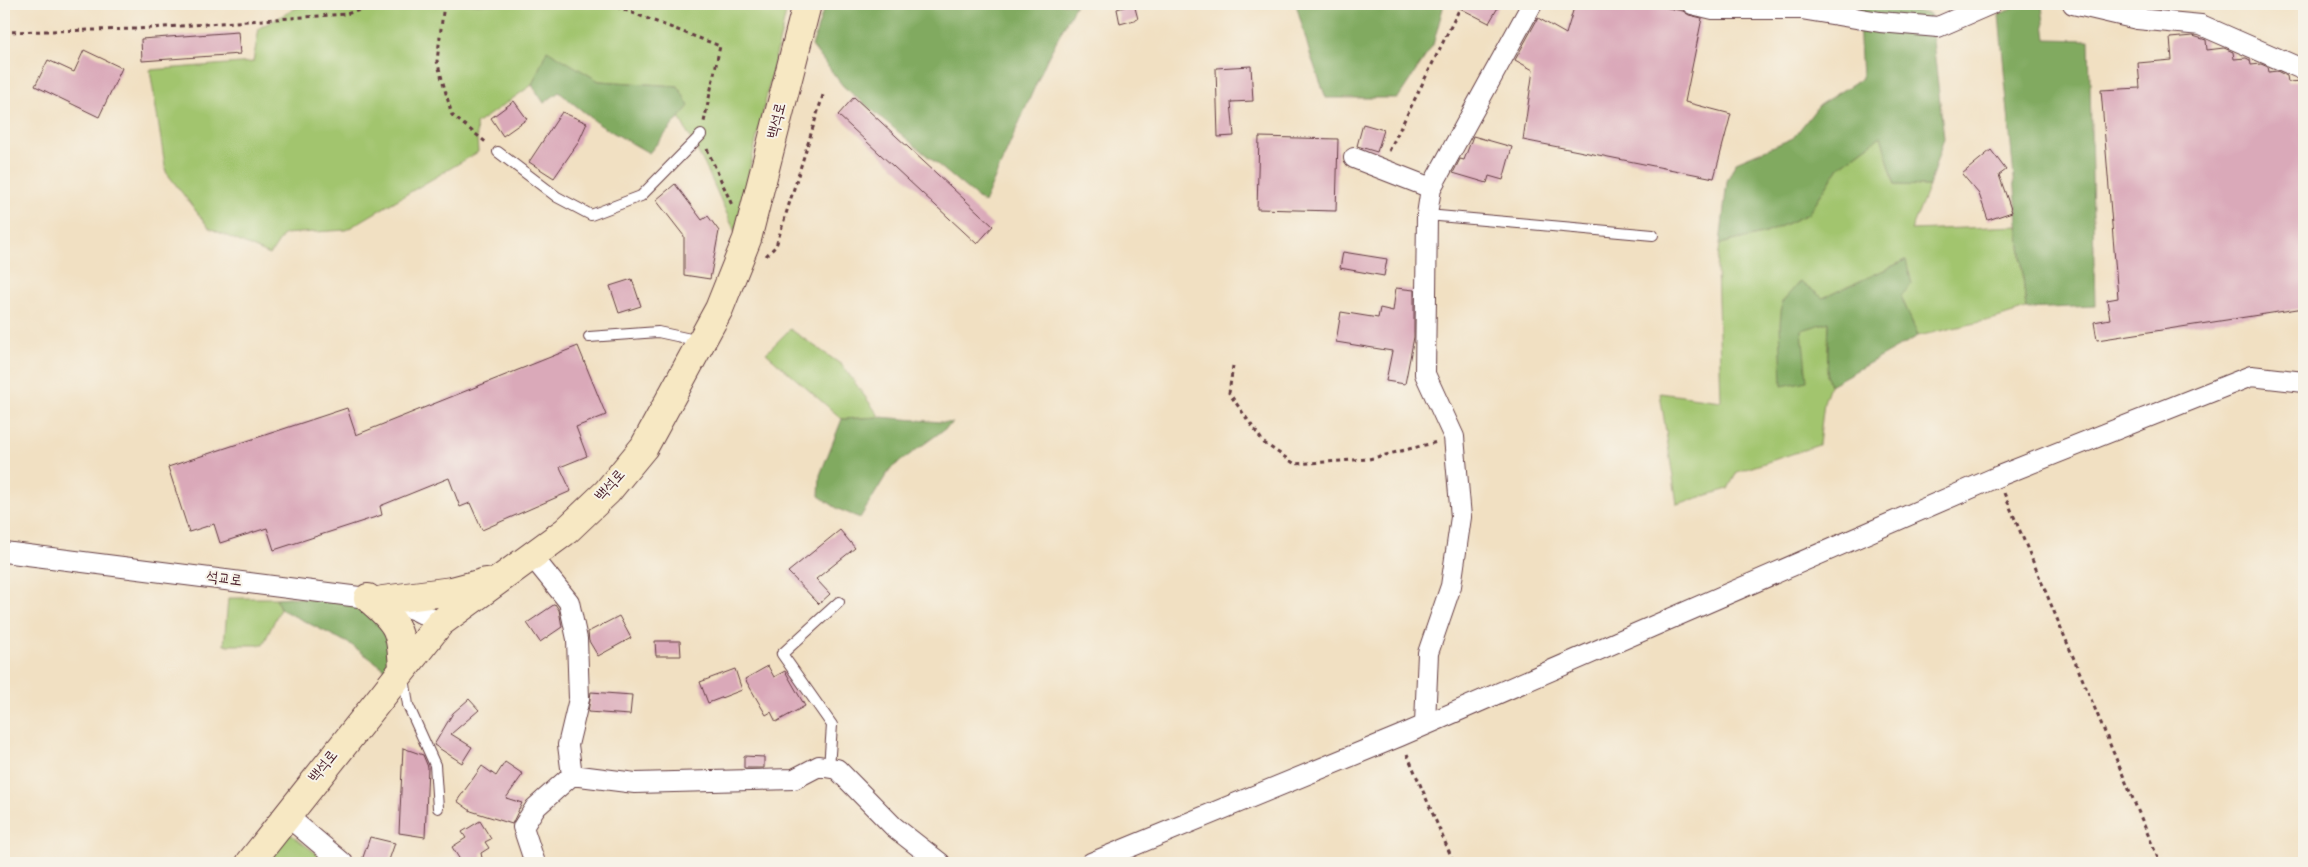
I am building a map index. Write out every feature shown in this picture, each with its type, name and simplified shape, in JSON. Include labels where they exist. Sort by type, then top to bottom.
[{"type":"street","name":"백석로","points":[[250,863],[286,815],[440,623],[566,531],[607,492],[644,447],[701,341],[755,249],[807,4]]},
{"type":"street","points":[[1426,723],[1428,653],[1451,586],[1461,517],[1454,437],[1425,374],[1427,215],[1431,188],[1532,4]]},
{"type":"street","points":[[1692,4],[1713,9],[1801,10],[1880,22],[1938,27],[1991,4]]},
{"type":"street","points":[[2073,4],[2136,11],[2201,25],[2304,70]]},
{"type":"street","points":[[1354,158],[1431,188]]},
{"type":"street","points":[[1091,863],[1400,736],[1426,723],[1999,476],[2251,376],[2304,382]]},
{"type":"street","name":"석교로","points":[[4,552],[375,599],[416,610],[440,623]]},
{"type":"street","points":[[532,556],[569,602],[577,639],[579,699],[568,745],[572,774]]},
{"type":"street","points":[[375,599],[452,591],[504,577]]},
{"type":"street","points":[[375,599],[399,632],[403,668]]},
{"type":"street","points":[[572,774],[635,783],[794,779],[819,766],[837,769],[894,827],[940,863]]},
{"type":"street","points":[[535,863],[524,827],[535,808],[572,774]]},
{"type":"street","points":[[286,815],[343,863]]},
{"type":"lane","points":[[498,152],[556,197],[592,214],[641,196],[701,135]]},
{"type":"lane","points":[[1427,215],[1653,235]]},
{"type":"lane","points":[[589,337],[658,332],[701,341]]},
{"type":"lane","points":[[829,768],[832,725],[782,654],[839,602]]},
{"type":"lane","points":[[403,668],[408,705],[435,765],[438,808]]},
{"type":"path","points":[[4,32],[137,29],[346,14],[382,4]]},
{"type":"path","points":[[444,4],[437,61],[452,115],[498,152]]},
{"type":"path","points":[[609,4],[720,46],[701,135],[755,249],[776,246],[824,92]]},
{"type":"path","points":[[1388,154],[1462,4]]},
{"type":"path","points":[[1233,366],[1229,393],[1264,443],[1295,464],[1369,458],[1454,437]]},
{"type":"path","points":[[1999,476],[2007,503],[2160,863]]},
{"type":"path","points":[[1400,736],[1454,863]]},
{"type":"green space","points":[[304,4],[788,4],[735,232],[706,167],[679,117],[688,106],[678,86],[599,81],[547,51],[532,85],[476,124],[478,152],[346,230],[284,234],[270,255],[209,228],[166,172],[150,70],[253,62],[259,28]]},
{"type":"green space","points":[[825,4],[1076,4],[1047,59],[984,203],[843,86],[812,46]]},
{"type":"green space","points":[[1296,4],[1443,4],[1443,8],[1433,45],[1398,98],[1326,98],[1310,54]]},
{"type":"green space","points":[[1858,4],[1871,4],[1930,14],[1944,138],[1929,186],[1895,185],[1881,136],[1839,167],[1808,214],[1766,233],[1720,244],[1727,181],[1736,162],[1793,138],[1819,105],[1862,78]]},
{"type":"green space","points":[[2019,4],[2042,6],[2046,39],[2089,40],[2095,306],[2026,309],[1999,15]]},
{"type":"green space","points":[[547,50],[599,81],[678,86],[689,106],[649,153],[600,125],[559,92],[544,103],[532,85]]},
{"type":"green space","points":[[1881,136],[1895,185],[1929,186],[1911,230],[2018,226],[2026,309],[1994,319],[1918,336],[1901,296],[1906,260],[1823,298],[1799,281],[1801,330],[1829,321],[1827,377],[1830,385],[1824,402],[1819,445],[1737,472],[1728,489],[1677,504],[1660,393],[1721,401],[1717,268],[1720,244],[1766,233],[1808,214],[1839,167]]},
{"type":"green space","points":[[1906,260],[1912,284],[1901,296],[1918,336],[1830,385],[1827,377],[1829,322],[1802,330],[1807,381],[1782,386],[1780,324],[1782,302],[1800,281],[1823,298]]},
{"type":"green space","points":[[790,329],[842,365],[880,417],[842,419],[766,353]]},
{"type":"green space","points":[[880,417],[953,423],[890,469],[860,518],[838,509],[819,496],[820,475],[842,419]]},
{"type":"green space","points":[[289,597],[364,603],[391,632],[393,648],[391,658],[385,669],[350,644],[280,609],[276,598]]},
{"type":"green space","points":[[228,598],[276,598],[280,609],[263,645],[224,645]]},
{"type":"green space","points":[[289,833],[329,863],[268,863]]},
{"type":"building","points":[[1134,4],[1138,19],[1120,24],[1117,9]]},
{"type":"building","points":[[1452,4],[1500,4],[1489,23]]},
{"type":"building","points":[[1575,4],[1649,4],[1683,11],[1689,15],[1702,18],[1685,102],[1731,114],[1714,178],[1523,140],[1533,70],[1515,60],[1538,18],[1566,34]]},
{"type":"building","points":[[238,32],[240,54],[142,61],[141,39]]},
{"type":"building","points":[[2193,36],[2206,40],[2207,50],[2224,48],[2233,52],[2234,59],[2246,58],[2250,60],[2251,65],[2261,64],[2268,67],[2269,72],[2277,71],[2287,76],[2288,82],[2302,81],[2304,100],[2304,308],[2097,340],[2094,322],[2110,319],[2107,300],[2118,298],[2101,90],[2140,88],[2138,63],[2172,60],[2170,38]]},
{"type":"building","points":[[84,50],[122,68],[99,117],[35,86],[48,60],[74,72]]},
{"type":"building","points":[[1251,66],[1253,101],[1231,102],[1234,136],[1218,137],[1216,68]]},
{"type":"building","points":[[854,97],[993,226],[977,244],[838,115]]},
{"type":"building","points":[[514,101],[527,119],[503,136],[491,118]]},
{"type":"building","points":[[562,112],[587,123],[578,143],[554,178],[529,162]]},
{"type":"building","points":[[1363,124],[1384,130],[1377,152],[1357,146]]},
{"type":"building","points":[[1473,136],[1512,147],[1503,180],[1489,176],[1487,183],[1453,173],[1460,159],[1464,160]]},
{"type":"building","points":[[1259,137],[1338,139],[1336,211],[1257,209]]},
{"type":"building","points":[[1991,150],[2006,170],[1999,175],[2012,212],[1988,220],[1979,194],[1962,174]]},
{"type":"building","points":[[675,184],[702,220],[708,216],[719,231],[710,279],[684,275],[684,236],[656,200]]},
{"type":"building","points":[[1343,252],[1387,259],[1384,276],[1340,268]]},
{"type":"building","points":[[632,279],[641,306],[619,313],[610,286]]},
{"type":"building","points":[[1396,288],[1414,290],[1414,337],[1405,384],[1386,381],[1392,351],[1336,342],[1341,312],[1378,318],[1380,308],[1393,311]]},
{"type":"building","points":[[578,346],[606,415],[576,427],[587,456],[560,467],[571,491],[482,530],[470,503],[460,507],[449,478],[380,506],[382,515],[274,550],[267,528],[220,543],[214,524],[189,532],[168,467],[347,408],[356,435]]},
{"type":"building","points":[[840,530],[855,548],[816,579],[830,594],[819,604],[788,572]]},
{"type":"building","points":[[555,604],[559,610],[562,627],[540,642],[527,623]]},
{"type":"building","points":[[619,616],[631,638],[598,656],[589,641],[588,632]]},
{"type":"building","points":[[655,641],[680,641],[681,656],[656,656]]},
{"type":"building","points":[[768,666],[774,677],[785,671],[805,706],[776,722],[771,712],[766,715],[745,679]]},
{"type":"building","points":[[735,669],[742,690],[708,703],[700,682]]},
{"type":"building","points":[[591,692],[632,695],[630,715],[588,712]]},
{"type":"building","points":[[469,699],[479,710],[451,734],[472,747],[462,763],[434,745],[453,713]]},
{"type":"building","points":[[403,748],[423,755],[428,767],[425,837],[399,833]]},
{"type":"building","points":[[744,756],[764,757],[764,768],[744,768]]},
{"type":"building","points":[[505,762],[523,774],[506,798],[522,803],[512,824],[471,811],[457,801],[482,766],[496,776]]},
{"type":"building","points":[[480,821],[491,839],[485,842],[489,848],[481,853],[482,858],[475,863],[462,863],[452,847],[466,838],[462,832]]},
{"type":"building","points":[[370,837],[395,843],[388,863],[361,863]]}]
